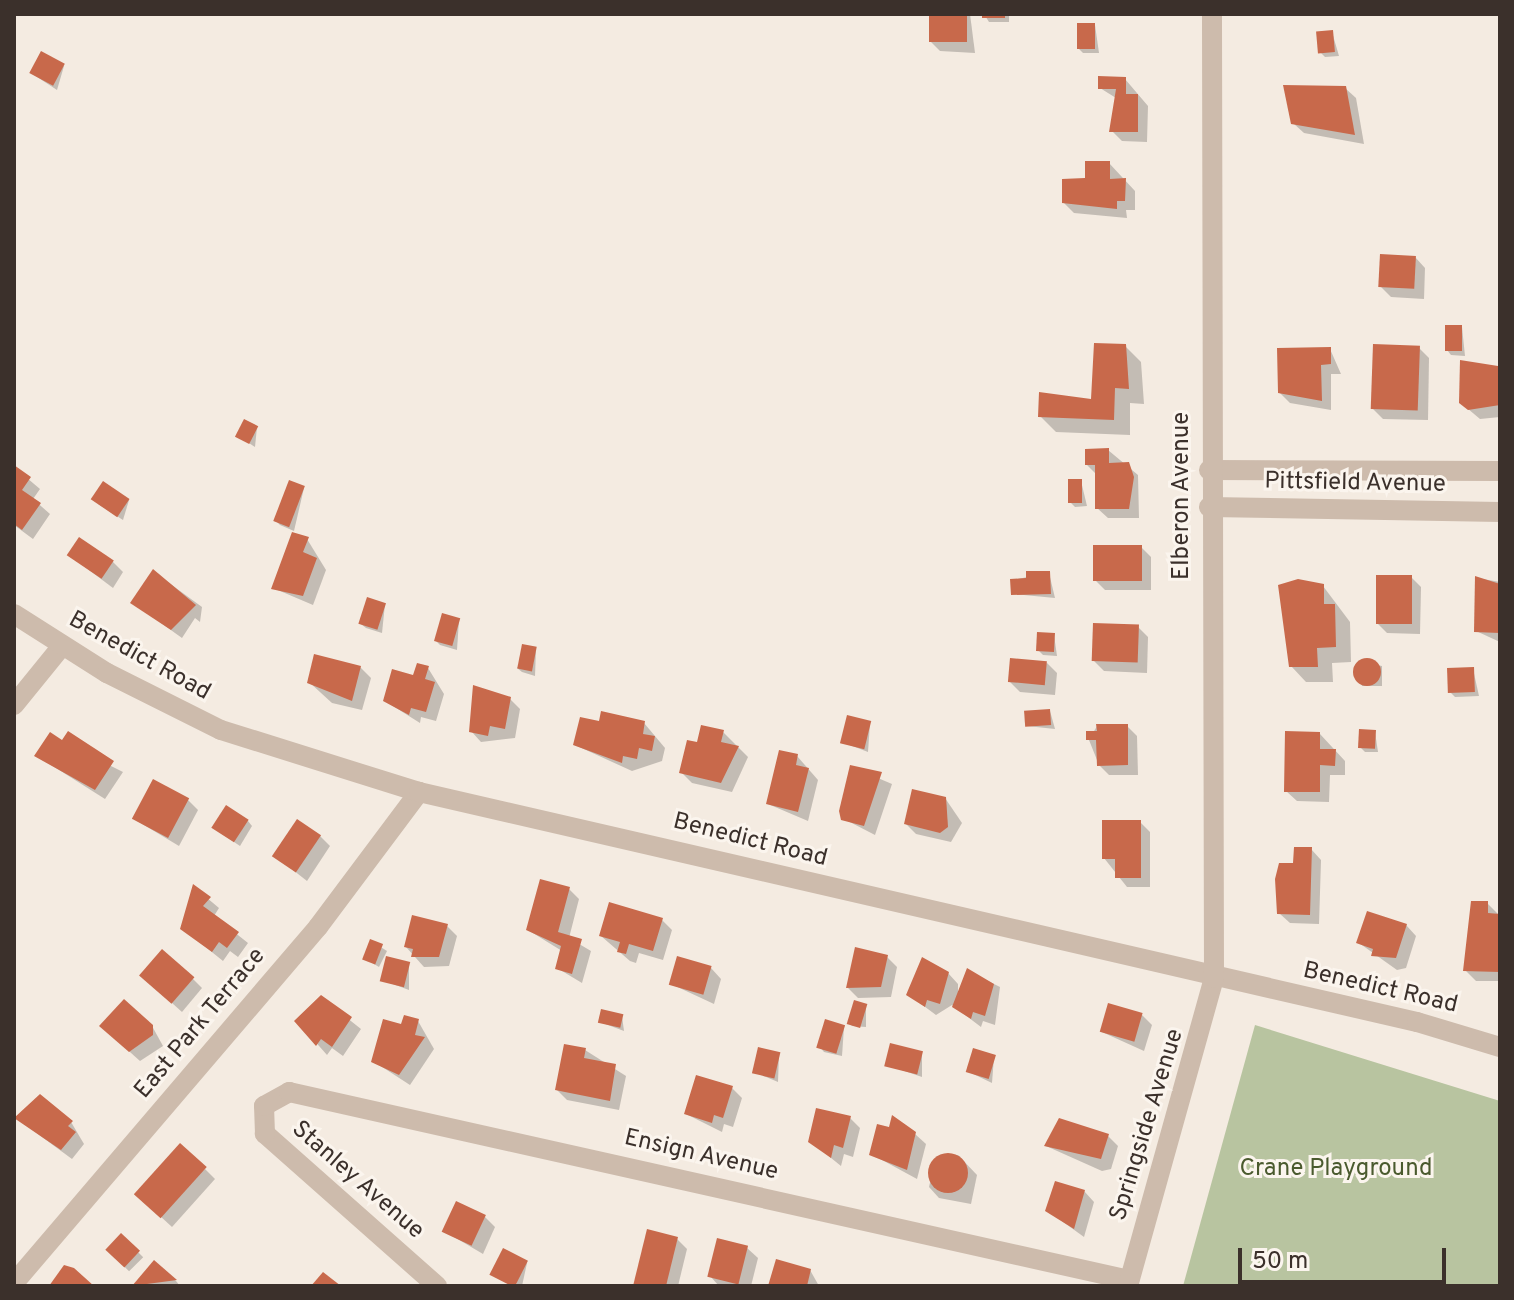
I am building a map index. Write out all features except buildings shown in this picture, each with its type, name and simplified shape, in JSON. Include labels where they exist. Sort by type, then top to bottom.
[{"type":"street","name":"Elberon Avenue","points":[[1212,14],[1209,507],[1214,978]]},
{"type":"street","name":"Pittsfield Avenue","points":[[1209,470],[1500,471]]},
{"type":"street","name":"Pittsfield Avenue","points":[[1209,507],[1500,512]]},
{"type":"street","name":"Benedict Road","points":[[14,614],[62,646],[221,730],[419,792],[1500,1047]]},
{"type":"street","points":[[14,705],[62,646]]},
{"type":"street","name":"East Park Terrace","points":[[14,1283],[318,927],[419,792]]},
{"type":"street","name":"Springside Avenue","points":[[1128,1283],[1214,978]]},
{"type":"street","name":"Ensign Avenue","points":[[264,1106],[289,1092],[1128,1283]]},
{"type":"street","name":"Stanley Avenue","points":[[264,1106],[265,1134],[437,1286]]},
{"type":"green space","name":"Crane Playground","points":[[1255,1025],[1500,1101],[1500,1286],[1183,1286]]}]
